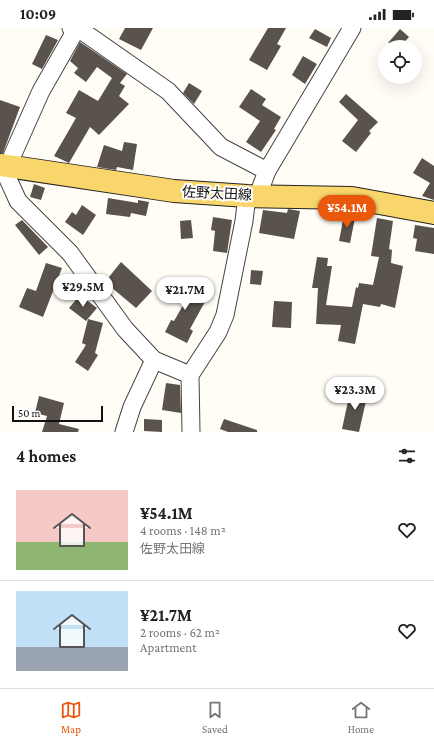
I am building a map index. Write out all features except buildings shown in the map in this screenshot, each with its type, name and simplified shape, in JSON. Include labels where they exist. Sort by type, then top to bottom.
[{"type":"main road","name":"佐野太田線","points":[[4,166],[174,191],[352,198],[434,213]]},
{"type":"street","points":[[190,375],[154,360],[125,330],[70,253],[18,201],[4,166],[41,91],[75,28],[82,31],[168,91],[221,147],[267,171]]},
{"type":"street","points":[[190,432],[190,375],[218,332],[225,315],[244,221],[253,195],[346,30]]},
{"type":"street","points":[[124,432],[132,407],[154,360]]}]
